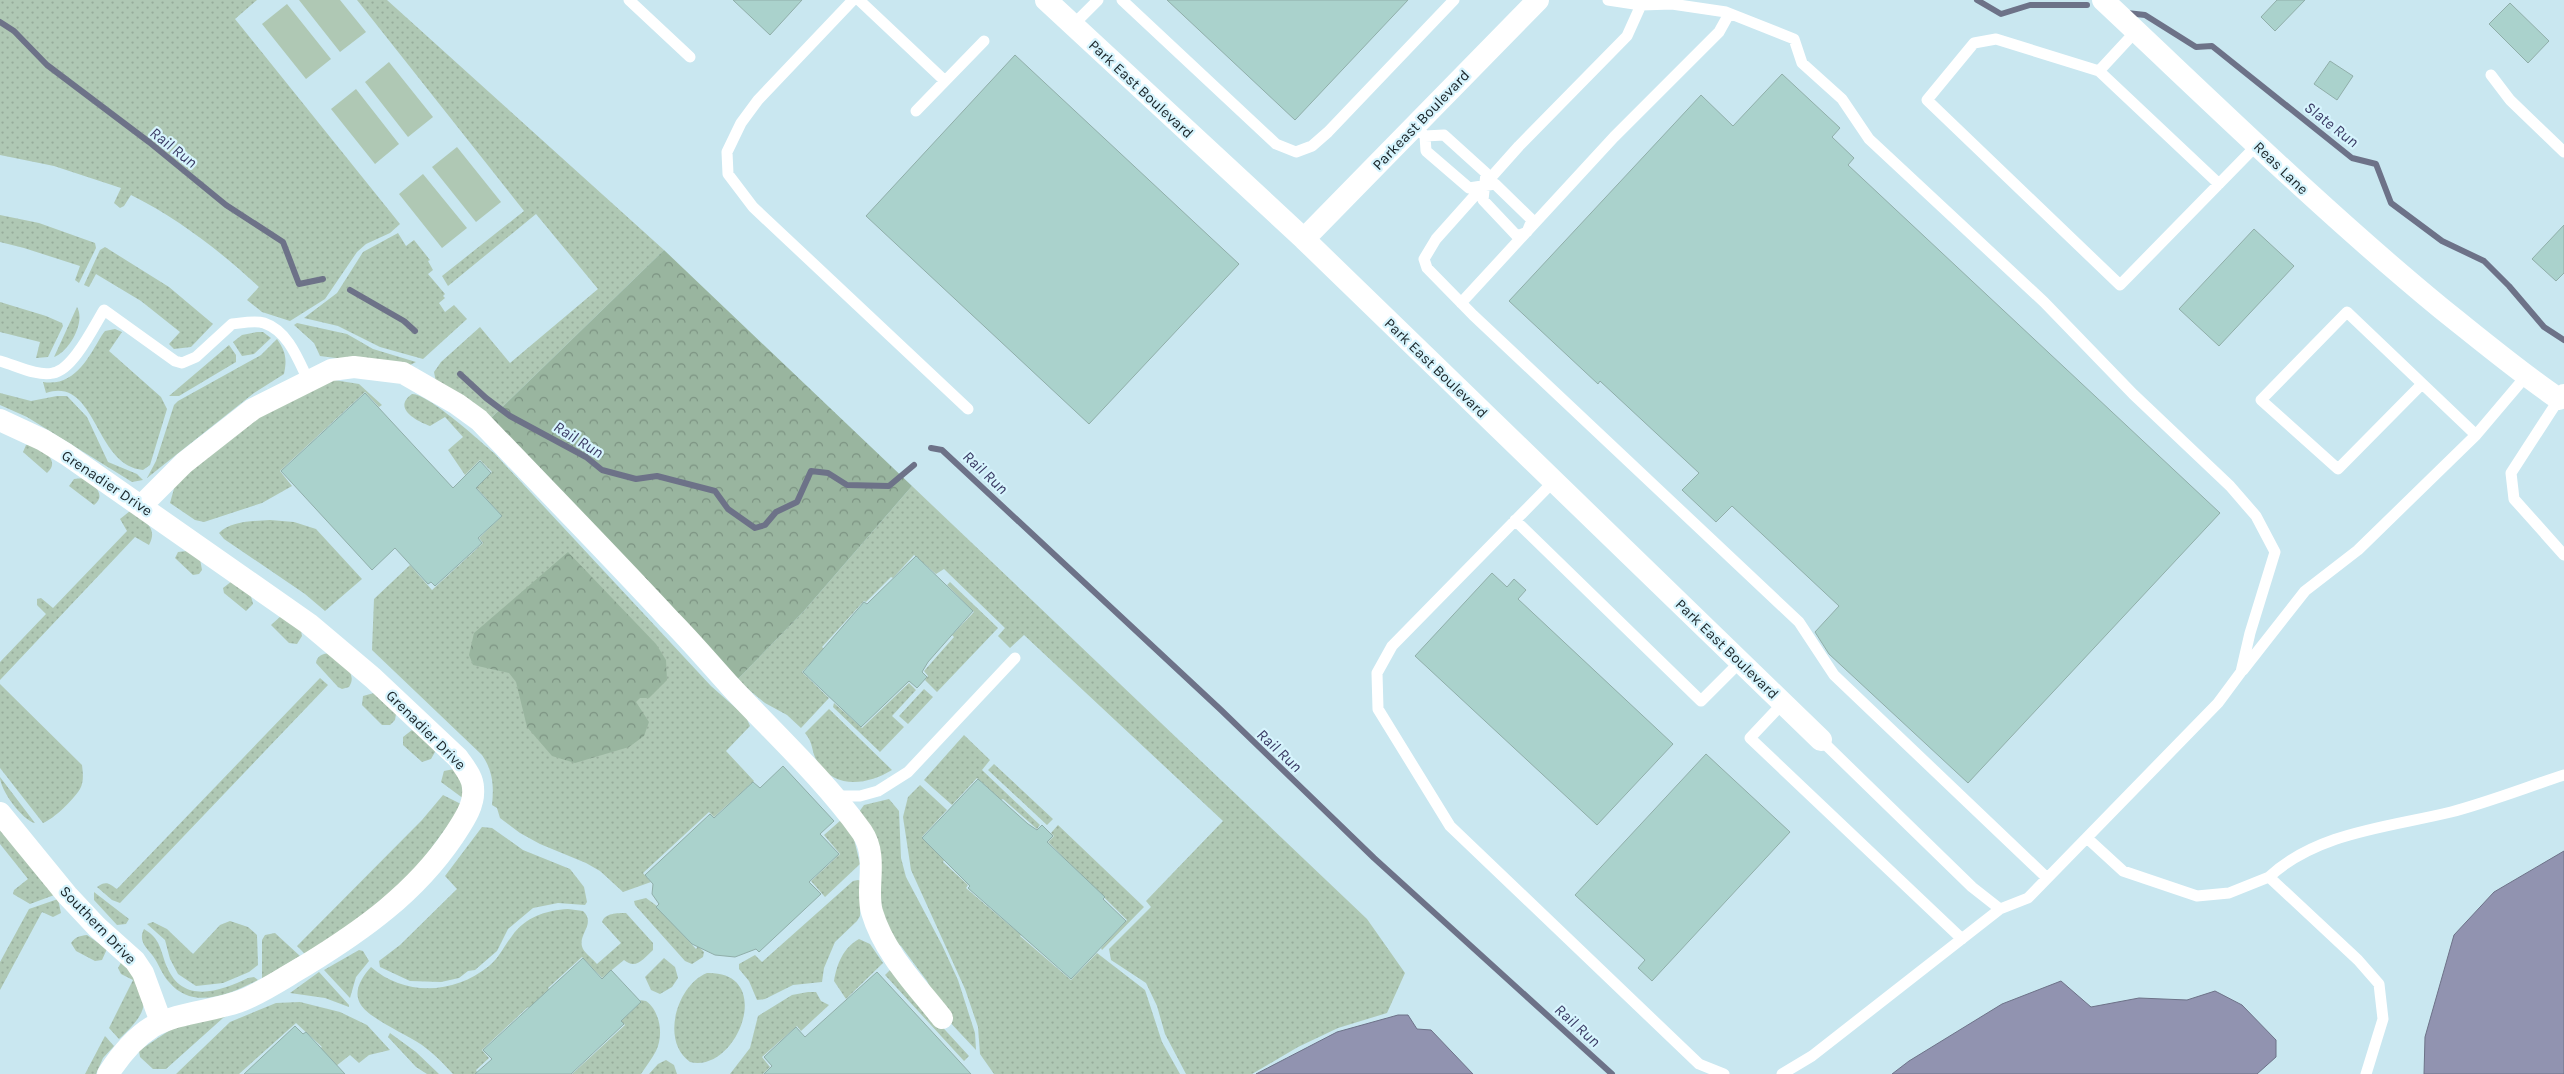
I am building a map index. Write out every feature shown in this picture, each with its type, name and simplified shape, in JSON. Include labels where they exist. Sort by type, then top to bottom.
[{"type":"street","name":"Park East Boulevard","points":[[1046,0],[1304,239],[1552,482],[1821,740]]},
{"type":"street","name":"Parkeast Boulevard","points":[[1304,239],[1420,131],[1538,0]]},
{"type":"street","name":"Reas Lane","points":[[2103,0],[2257,145],[2281,170],[2369,249],[2526,376],[2562,399]]},
{"type":"street","points":[[141,506],[184,463],[253,409],[331,370],[354,367],[403,373],[457,404],[479,420],[670,620],[732,688],[780,735],[864,835],[871,859],[871,908],[877,927],[901,967],[942,1018]]},
{"type":"street","name":"Grenadier Drive","points":[[0,420],[42,440],[141,506],[302,619],[358,666],[458,758],[468,772],[474,788],[464,821],[443,851],[419,881],[376,920],[344,943],[242,1001],[176,1016],[150,1028],[127,1049],[108,1074]]},
{"type":"street","name":"Southern Drive","points":[[0,813],[67,895],[97,927],[135,961],[143,973],[161,1022]]},
{"type":"lane","points":[[629,0],[690,57]]},
{"type":"lane","points":[[853,0],[758,100],[741,123],[728,152],[728,174],[753,208],[968,409]]},
{"type":"lane","points":[[860,0],[946,81]]},
{"type":"lane","points":[[1073,25],[1098,0]]},
{"type":"lane","points":[[1122,0],[1276,144],[1296,152],[1312,146],[1328,132],[1454,0]]},
{"type":"lane","points":[[1608,0],[1641,5],[1672,4],[1729,14],[1794,39],[1802,62],[1842,99],[1869,139],[2044,302],[2133,394],[2230,486],[2256,516],[2275,552],[2250,633],[2241,672]]},
{"type":"lane","points":[[1641,5],[1626,36],[1519,146],[1436,239],[1424,259],[1428,268],[1461,303],[1799,622],[1834,675],[2047,878]]},
{"type":"lane","points":[[1461,303],[1501,257],[1527,232],[1614,137],[1719,32],[1729,14]]},
{"type":"lane","points":[[2099,71],[2136,31]]},
{"type":"lane","points":[[2219,184],[2099,71],[1996,39],[1974,43],[1927,100],[2120,285],[2219,184],[2257,145]]},
{"type":"lane","points":[[916,111],[984,41]]},
{"type":"lane","points":[[2490,75],[2510,100],[2564,152]]},
{"type":"lane","points":[[1420,131],[1426,151],[1469,188],[1484,187],[1495,184],[1532,220],[1527,232],[1516,236],[1483,200],[1484,187],[1486,173],[1444,135],[1420,131]]},
{"type":"lane","points":[[0,361],[52,374],[61,371],[85,342],[104,310],[175,361],[182,363],[196,357],[232,324],[263,322],[279,331],[292,346],[308,380]]},
{"type":"lane","points":[[2422,384],[2338,469],[2261,400],[2347,312],[2476,435]]},
{"type":"lane","points":[[1782,1074],[1812,1056],[2000,909],[2028,898],[2218,703],[2305,591],[2358,550],[2476,435],[2526,376]]},
{"type":"lane","points":[[2562,399],[2511,474],[2514,499],[2564,555]]},
{"type":"lane","points":[[1552,482],[1392,646],[1376,673],[1378,709],[1450,826],[1700,1064],[1724,1074]]},
{"type":"lane","points":[[1516,520],[1701,701],[1740,662]]},
{"type":"lane","points":[[833,796],[860,796],[878,791],[908,772],[1015,658]]},
{"type":"lane","points":[[1783,703],[1750,738],[1962,939]]},
{"type":"lane","points":[[1821,740],[1972,887],[2000,909]]},
{"type":"lane","points":[[2087,838],[2124,871],[2197,896],[2229,893],[2269,876],[2281,866],[2328,841],[2453,811],[2564,775]]},
{"type":"lane","points":[[2269,876],[2358,960],[2378,984],[2383,1019],[2366,1074]]},
{"type":"green space","points":[[0,0],[257,0],[235,19],[400,224],[390,233],[366,244],[357,252],[325,299],[290,321],[262,312],[247,300],[259,287],[214,248],[166,214],[131,195],[124,206],[120,208],[114,203],[121,188],[54,166],[0,155]]},
{"type":"green space","points":[[299,0],[340,0],[366,32],[340,52]]},
{"type":"green space","points":[[357,0],[387,0],[664,250],[489,420],[436,382],[434,372],[441,362],[480,327],[510,363],[598,289],[536,214],[448,286],[442,276],[524,211]]},
{"type":"green space","points":[[287,4],[331,59],[306,79],[262,24]]},
{"type":"green space","points":[[389,62],[433,117],[408,137],[365,82]]},
{"type":"green space","points":[[356,89],[399,144],[375,164],[331,109]]},
{"type":"green space","points":[[457,147],[501,202],[476,222],[432,167]]},
{"type":"green space","points":[[423,174],[467,228],[442,248],[399,194]]},
{"type":"green space","points":[[0,215],[39,223],[95,243],[96,248],[79,283],[75,280],[80,266],[0,242]]},
{"type":"green space","points":[[398,233],[406,246],[414,240],[430,260],[428,261],[433,270],[428,274],[445,294],[443,296],[445,298],[439,303],[445,312],[454,305],[467,319],[423,359],[380,347],[338,326],[304,318],[337,293],[363,252]]},
{"type":"green space","points":[[105,247],[169,287],[213,324],[191,347],[174,349],[169,344],[180,332],[141,301],[96,274],[89,287],[84,285],[100,250]]},
{"type":"green space","points":[[664,250],[912,486],[803,612],[737,680],[489,420]]},
{"type":"green space","points":[[0,302],[62,323],[63,326],[48,357],[36,358],[40,342],[0,332]]},
{"type":"green space","points":[[77,307],[79,313],[78,328],[70,343],[60,354],[54,357]]},
{"type":"green space","points":[[297,323],[347,334],[373,349],[416,362],[406,367],[320,356],[314,343],[294,325]]},
{"type":"green space","points":[[115,329],[122,332],[109,351],[161,397],[167,409],[150,465],[143,470],[127,465],[114,454],[86,409],[76,397],[63,391],[46,393],[43,382],[64,380],[72,375],[86,361],[105,331]]},
{"type":"green space","points":[[263,332],[271,338],[254,354],[242,356],[233,342],[242,335]]},
{"type":"green space","points":[[277,339],[285,356],[284,374],[254,393],[147,478],[156,461],[174,405],[261,355]]},
{"type":"green space","points":[[229,345],[236,355],[236,362],[179,396],[169,396]]},
{"type":"green space","points":[[334,380],[359,384],[382,405],[379,407],[365,392],[280,471],[292,486],[262,503],[204,522],[195,520],[170,503],[175,485],[250,420]]},
{"type":"green space","points":[[0,393],[31,401],[67,396],[87,417],[108,462],[137,474],[143,480],[132,482],[27,417],[0,405]]},
{"type":"green space","points":[[412,394],[429,401],[441,409],[494,453],[711,686],[746,717],[750,726],[726,751],[754,781],[714,817],[709,812],[643,873],[651,882],[623,892],[600,871],[586,863],[540,844],[520,833],[500,818],[497,808],[492,805],[492,779],[482,755],[372,650],[374,599],[410,565],[432,590],[483,543],[479,538],[502,516],[476,487],[492,472],[480,460],[465,475],[448,450],[463,437],[445,417],[430,426],[418,421],[408,413],[404,404],[406,399]]},
{"type":"green space","points":[[33,444],[46,453],[51,460],[51,469],[47,473],[23,452],[26,445]]},
{"type":"green space","points":[[84,478],[98,490],[98,501],[94,505],[69,486],[74,479]]},
{"type":"green space","points":[[912,486],[1367,919],[1405,973],[1387,1013],[1338,1028],[1298,1047],[1252,1074],[1186,1074],[1165,1034],[1157,1006],[1146,983],[1111,960],[1109,949],[1151,907],[1146,901],[1223,821],[1024,635],[1010,648],[998,636],[1005,628],[944,569],[936,574],[914,555],[893,578],[891,577],[866,602],[864,601],[822,647],[824,649],[802,672],[829,698],[801,728],[787,715],[765,703],[737,680],[803,612]]},
{"type":"green space","points":[[130,511],[144,521],[151,529],[152,539],[149,545],[135,537],[0,680],[0,662],[46,614],[37,605],[37,599],[41,598],[53,608],[127,531],[120,519]]},
{"type":"green space","points":[[270,520],[294,522],[316,529],[362,579],[325,611],[305,594],[224,539],[219,533],[236,524]]},
{"type":"green space","points":[[187,551],[200,559],[202,570],[199,574],[193,575],[175,558],[178,552]]},
{"type":"green space","points":[[568,552],[656,644],[666,660],[667,680],[649,698],[640,698],[636,702],[649,722],[644,736],[629,747],[575,763],[552,756],[527,727],[516,682],[509,673],[473,665],[469,655],[474,633]]},
{"type":"green space","points":[[232,581],[243,587],[252,599],[253,604],[246,611],[224,593],[223,588]]},
{"type":"green space","points":[[950,582],[998,628],[937,692],[925,680],[928,676],[924,671],[954,637],[952,635],[974,612],[947,585]]},
{"type":"green space","points":[[281,616],[301,631],[302,636],[297,644],[289,643],[271,625]]},
{"type":"green space","points":[[329,653],[350,671],[352,676],[349,687],[342,689],[338,687],[316,663],[320,656]]},
{"type":"green space","points":[[320,678],[328,685],[120,903],[112,900],[97,887],[106,883],[117,889]]},
{"type":"green space","points":[[909,683],[916,690],[892,716],[904,727],[880,752],[833,707],[834,703],[862,728]]},
{"type":"green space","points":[[0,684],[82,765],[83,780],[80,789],[63,808],[43,823],[0,768]]},
{"type":"green space","points":[[924,689],[933,697],[908,724],[899,716]]},
{"type":"green space","points":[[374,693],[396,714],[395,720],[390,725],[382,725],[362,705],[363,696]]},
{"type":"green space","points":[[829,709],[892,770],[872,779],[852,782],[842,781],[824,770],[817,761],[805,733]]},
{"type":"green space","points":[[412,730],[434,747],[435,752],[431,759],[422,762],[403,745],[403,737]]},
{"type":"green space","points":[[964,735],[990,760],[982,770],[1040,825],[1037,829],[977,778],[952,805],[924,780]]},
{"type":"green space","points":[[994,764],[1053,819],[1047,825],[988,770]]},
{"type":"green space","points":[[454,769],[465,780],[464,799],[441,782],[444,771]]},
{"type":"green space","points":[[0,777],[35,823],[18,811],[4,789]]},
{"type":"green space","points":[[920,785],[947,810],[922,837],[944,860],[943,862],[968,885],[966,888],[1014,929],[1016,928],[1022,934],[1020,936],[1071,980],[1097,953],[1145,990],[1162,1042],[1180,1074],[994,1074],[980,1054],[978,1027],[965,989],[911,870],[903,817],[908,797]]},
{"type":"green space","points":[[443,795],[463,805],[413,873],[358,920],[305,954],[297,946],[422,820]]},
{"type":"green space","points":[[889,799],[899,811],[901,858],[906,877],[958,980],[975,1033],[976,1050],[945,1017],[927,981],[893,938],[886,924],[874,885],[859,812],[864,805]]},
{"type":"green space","points":[[841,820],[854,839],[860,864],[825,897],[811,881],[840,854],[824,835]]},
{"type":"green space","points":[[0,821],[57,894],[30,904],[13,894],[14,890],[28,879],[0,844]]},
{"type":"green space","points":[[1058,825],[1144,907],[1102,950],[1101,948],[1127,920],[1048,842],[1054,836],[1051,833]]},
{"type":"green space","points":[[482,827],[492,828],[523,850],[570,869],[584,887],[587,902],[585,905],[558,903],[533,908],[508,929],[497,951],[475,970],[468,971],[459,978],[441,982],[410,981],[380,967],[379,961],[400,945],[457,889],[445,876]]},
{"type":"green space","points":[[853,881],[861,881],[860,916],[835,942],[824,968],[822,982],[793,985],[765,999],[757,1000],[749,981],[739,969],[739,964],[755,955],[762,962]]},
{"type":"green space","points":[[94,892],[129,919],[126,924],[117,925],[94,900]]},
{"type":"green space","points":[[646,898],[657,906],[696,949],[698,946],[704,952],[703,957],[692,964],[685,961],[635,905],[634,901]]},
{"type":"green space","points":[[58,899],[61,913],[53,917],[42,912],[0,990],[0,962],[29,909]]},
{"type":"green space","points":[[568,909],[583,911],[587,916],[587,925],[582,939],[583,949],[597,964],[621,943],[602,922],[612,914],[626,913],[653,943],[653,950],[636,964],[628,963],[624,960],[602,978],[582,957],[548,988],[556,997],[536,1015],[528,1007],[482,1050],[489,1058],[476,1070],[478,1074],[453,1074],[422,1045],[372,1015],[365,1010],[358,1000],[359,985],[371,967],[384,977],[414,987],[446,987],[476,975],[493,963],[517,929],[530,919],[544,913]]},
{"type":"green space","points":[[230,921],[248,927],[257,935],[258,965],[249,972],[223,983],[196,986],[178,974],[170,959],[165,940],[147,924],[153,922],[167,929],[193,954],[220,925]]},
{"type":"green space","points":[[144,929],[157,941],[167,967],[174,979],[183,987],[203,992],[226,987],[248,978],[254,977],[258,980],[236,990],[212,997],[200,998],[189,996],[179,991],[164,976],[142,940]]},
{"type":"green space","points":[[275,933],[300,956],[262,979],[262,940],[265,935]]},
{"type":"green space","points":[[87,935],[107,949],[102,960],[95,961],[76,951],[71,943],[80,936]]},
{"type":"green space","points":[[859,939],[870,944],[883,963],[846,999],[834,981],[835,975],[845,952]]},
{"type":"green space","points":[[359,950],[363,951],[369,961],[356,977],[350,998],[324,970]]},
{"type":"green space","points":[[664,958],[675,967],[678,978],[672,987],[660,994],[651,990],[645,977]]},
{"type":"green space","points":[[123,959],[138,983],[144,1000],[139,1018],[119,1039],[109,1028],[133,980],[121,974],[118,968]]},
{"type":"green space","points":[[890,970],[969,1056],[964,1061],[885,975]]},
{"type":"green space","points":[[319,972],[349,1007],[325,998],[290,993]]},
{"type":"green space","points":[[707,973],[728,977],[740,988],[745,1003],[742,1021],[734,1039],[722,1053],[707,1062],[690,1062],[681,1053],[676,1041],[674,1028],[676,1014],[687,989],[696,979]]},
{"type":"green space","points":[[816,992],[821,1001],[829,1005],[801,1031],[797,1026],[762,1057],[770,1067],[763,1074],[730,1074],[750,1048],[758,1016],[792,995]]},
{"type":"green space","points":[[640,1000],[646,1001],[655,1011],[660,1031],[656,1051],[641,1074],[572,1074],[625,1025],[621,1021],[641,1002]]},
{"type":"green space","points":[[300,1002],[340,1012],[367,1025],[390,1050],[369,1055],[359,1063],[350,1055],[336,1066],[319,1049],[322,1047],[296,1023],[239,1074],[176,1074],[230,1022],[276,1003]]},
{"type":"green space","points":[[233,1013],[223,1018],[166,1069],[153,1069],[140,1057],[139,1051],[173,1028]]},
{"type":"green space","points":[[390,1033],[416,1052],[439,1074],[427,1074],[416,1067],[388,1037]]},
{"type":"green space","points":[[105,1036],[114,1046],[103,1058],[96,1074],[85,1074]]},
{"type":"green space","points":[[666,1060],[674,1065],[677,1074],[649,1074],[658,1064]]},
{"type":"water","points":[[2564,851],[2564,1074],[2424,1074],[2425,1037],[2454,935],[2494,892]]},
{"type":"water","points":[[2061,981],[2091,1007],[2139,998],[2187,1000],[2215,991],[2242,1005],[2276,1040],[2276,1057],[2257,1074],[1892,1074],[1909,1061],[2002,1004]]},
{"type":"water","points":[[1398,1015],[1408,1015],[1417,1029],[1431,1030],[1473,1074],[1256,1074],[1337,1032]]},
{"type":"building","points":[[733,0],[802,0],[770,35]]},
{"type":"building","points":[[1167,0],[1408,0],[1295,120]]},
{"type":"building","points":[[2277,0],[2305,0],[2275,31],[2261,17]]},
{"type":"building","points":[[2510,3],[2549,41],[2528,63],[2489,24]]},
{"type":"building","points":[[1015,55],[1239,264],[1089,424],[866,216]]},
{"type":"building","points":[[2330,61],[2353,76],[2337,100],[2314,84]]},
{"type":"building","points":[[1782,74],[1840,128],[1832,137],[1854,158],[1848,165],[2220,513],[1968,783],[1829,654],[1815,632],[1839,606],[1732,506],[1716,522],[1682,490],[1699,473],[1600,381],[1598,384],[1509,301],[1701,95],[1733,126]]},
{"type":"building","points":[[2564,225],[2564,273],[2556,281],[2532,259]]},
{"type":"building","points":[[2254,229],[2294,266],[2219,346],[2179,309]]},
{"type":"building","points":[[365,393],[453,488],[480,461],[491,473],[476,488],[502,516],[478,538],[482,543],[435,586],[431,582],[428,584],[395,548],[372,570],[281,471]]},
{"type":"building","points":[[916,556],[973,611],[928,662],[922,672],[927,677],[917,688],[909,681],[861,727],[803,672],[864,602],[867,604]]},
{"type":"building","points":[[1492,573],[1507,587],[1514,579],[1526,590],[1518,599],[1673,744],[1597,825],[1415,656]]},
{"type":"building","points":[[1706,754],[1790,832],[1652,981],[1638,968],[1645,960],[1575,895]]},
{"type":"building","points":[[783,766],[834,821],[820,834],[839,854],[809,882],[821,894],[759,952],[756,949],[735,957],[715,955],[692,944],[656,907],[659,904],[652,894],[653,884],[645,875],[710,814],[714,818],[753,782],[760,788]]},
{"type":"building","points":[[978,779],[1028,824],[1037,830],[1042,825],[1053,836],[1047,842],[1105,897],[1103,899],[1126,921],[1071,979],[968,888],[970,886],[922,838]]},
{"type":"building","points":[[583,958],[602,979],[611,970],[641,1002],[621,1021],[624,1024],[571,1074],[475,1074],[492,1059],[483,1050]]},
{"type":"building","points":[[877,972],[971,1074],[764,1074],[772,1066],[764,1057],[796,1027],[805,1037]]},
{"type":"building","points":[[295,1026],[303,1034],[306,1032],[345,1074],[244,1074]]},
{"type":"waterway","name":"Slate Run","points":[[1977,0],[2001,14],[2030,5],[2087,5]]},
{"type":"waterway","name":"Slate Run","points":[[2127,13],[2145,15],[2196,47],[2212,46],[2352,158],[2376,164],[2391,203],[2442,241],[2484,261],[2509,286],[2544,327],[2564,340]]},
{"type":"waterway","name":"Rail Run","points":[[0,22],[14,31],[47,65],[149,142],[226,205],[283,242],[299,284],[323,279]]},
{"type":"waterway","name":"Rail Run","points":[[350,290],[404,321],[415,331]]},
{"type":"waterway","name":"Rail Run","points":[[460,374],[486,398],[510,416],[586,457],[602,470],[636,479],[657,476],[715,491],[728,509],[755,528],[765,525],[776,512],[797,502],[811,471],[828,473],[847,485],[889,486],[914,465]]},
{"type":"waterway","name":"Rail Run","points":[[931,448],[942,450],[1221,710],[1374,858],[1612,1074]]}]
